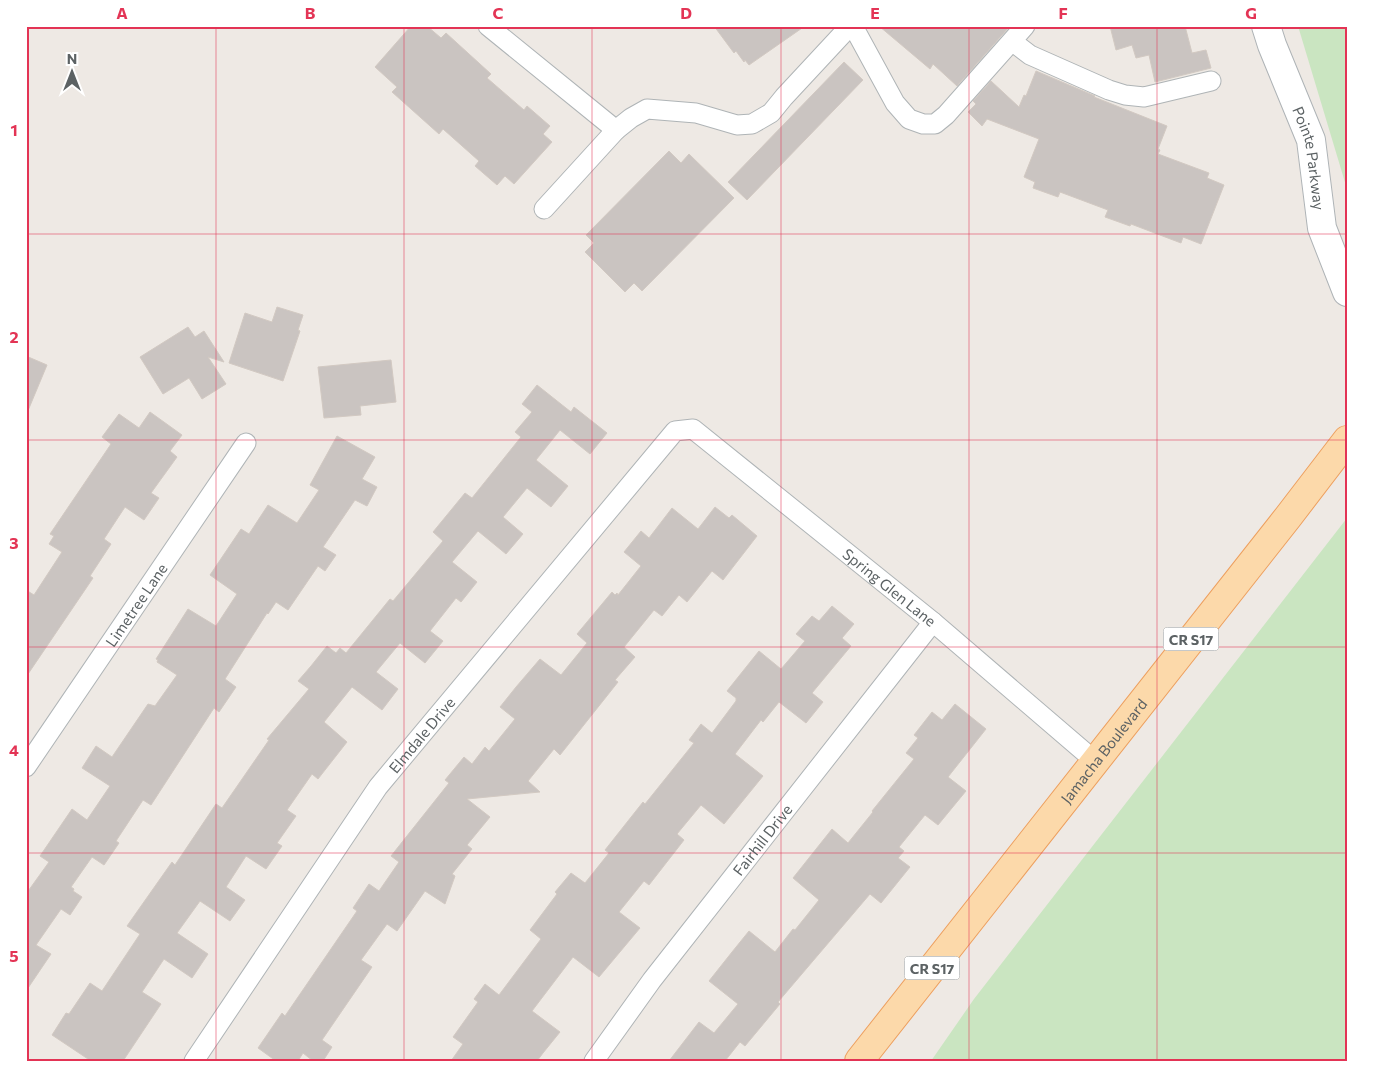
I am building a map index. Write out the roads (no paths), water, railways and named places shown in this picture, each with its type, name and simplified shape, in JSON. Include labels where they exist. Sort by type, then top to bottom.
[{"type":"main road","name":"Jamacha Boulevard","points":[[859,1061],[1347,440]]},
{"type":"street","points":[[488,26],[616,130]]},
{"type":"street","points":[[544,209],[616,130],[631,118],[647,109],[696,113],[737,125],[752,124],[771,114],[851,26],[895,103],[909,119],[923,124],[936,124],[946,115],[1013,42],[1025,26]]},
{"type":"street","name":"Pointe Parkway","points":[[1266,26],[1311,140],[1322,228],[1347,292]]},
{"type":"street","points":[[1013,42],[1030,55],[1125,95],[1144,97],[1211,82]]},
{"type":"street","name":"Spring Glen Lane","points":[[675,431],[693,429],[933,622],[1095,762]]},
{"type":"street","name":"Elmdale Drive","points":[[194,1061],[378,787],[675,431]]},
{"type":"street","name":"Limetree Lane","points":[[26,767],[246,443]]},
{"type":"street","name":"Fairhill Drive","points":[[594,1061],[652,980],[933,622]]}]
